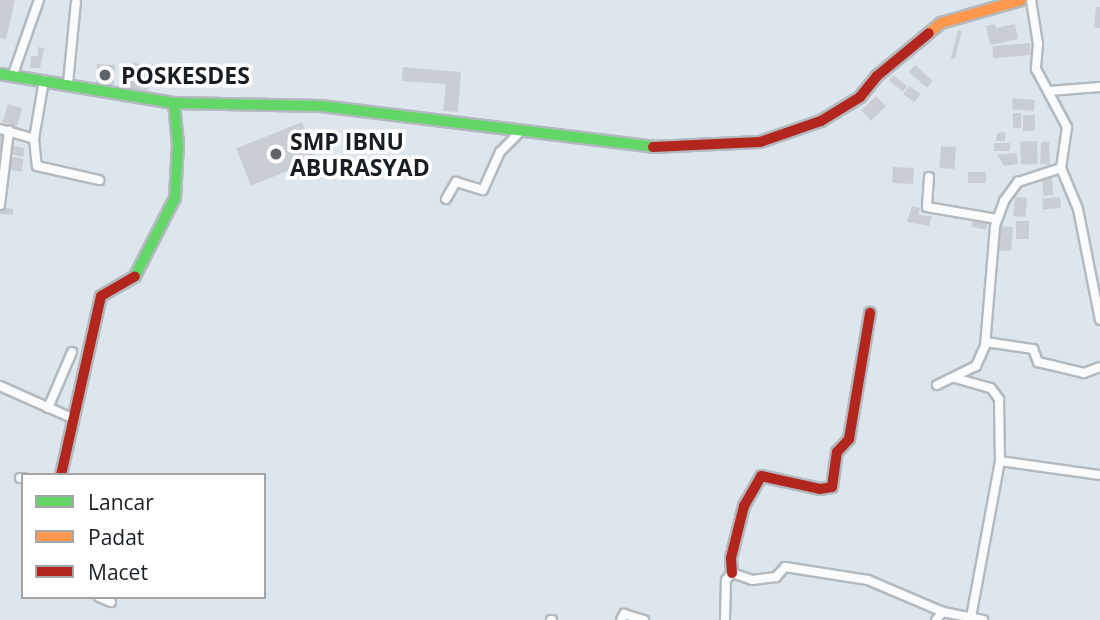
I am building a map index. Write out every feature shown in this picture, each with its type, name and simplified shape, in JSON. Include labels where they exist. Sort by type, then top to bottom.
[{"type":"street","points":[[12,77],[39,0]]},
{"type":"street","points":[[0,74],[68,83],[174,103],[321,106],[617,145],[682,148],[760,142],[790,134],[841,111],[941,23],[1021,0]]},
{"type":"street","points":[[1031,0],[1038,44],[1036,69],[1067,127],[1061,168],[1078,209],[1100,320]]},
{"type":"street","points":[[68,83],[76,2]]},
{"type":"street","points":[[44,80],[34,139],[37,166],[99,180]]},
{"type":"street","points":[[1049,91],[1100,87]]},
{"type":"street","points":[[61,473],[101,296],[133,279],[171,210],[177,183],[174,103]]},
{"type":"street","points":[[0,205],[4,130],[34,139]]},
{"type":"street","points":[[446,199],[456,182],[483,190],[500,152],[521,131]]},
{"type":"street","points":[[937,385],[976,366],[986,342],[997,219],[1018,182],[1061,168]]},
{"type":"street","points":[[929,177],[927,207],[997,219]]},
{"type":"street","points":[[725,620],[726,580],[732,573],[744,506],[761,476],[820,489],[832,487],[837,452],[849,439],[870,313]]},
{"type":"street","points":[[986,342],[1033,349],[1038,362],[1084,373],[1100,367]]},
{"type":"street","points":[[48,408],[72,352]]},
{"type":"street","points":[[956,378],[996,393],[1000,461],[971,618]]},
{"type":"street","points":[[0,387],[72,418]]},
{"type":"street","points":[[1000,461],[1100,475]]},
{"type":"street","points":[[732,573],[752,580],[776,577],[785,567],[869,580],[943,612],[983,620]]},
{"type":"street","points":[[104,599],[111,602]]},
{"type":"street","points":[[936,620],[943,612]]},
{"type":"street","points":[[621,620],[624,614],[644,620]]},
{"type":"building","points":[[0,0],[15,0],[6,39],[0,38]]},
{"type":"building","points":[[1096,7],[1100,7],[1100,28],[1094,27]]},
{"type":"building","points":[[995,24],[996,28],[1015,24],[1018,39],[990,45],[986,26]]},
{"type":"building","points":[[958,30],[962,31],[955,59],[951,58]]},
{"type":"building","points":[[1030,43],[1031,55],[993,58],[992,46]]},
{"type":"building","points":[[38,47],[44,48],[40,68],[30,68],[31,56],[38,56]]},
{"type":"building","points":[[134,62],[156,72],[145,96],[123,86]]},
{"type":"building","name":"POSKESDES","points":[[97,64],[115,65],[114,86],[96,85]]},
{"type":"building","points":[[915,65],[933,81],[927,88],[909,72]]},
{"type":"building","points":[[403,67],[461,72],[458,112],[443,111],[446,84],[402,81]]},
{"type":"building","points":[[893,75],[907,86],[903,92],[889,81]]},
{"type":"building","points":[[909,86],[920,94],[914,102],[903,94]]},
{"type":"building","points":[[876,96],[886,106],[871,121],[861,111]]},
{"type":"building","points":[[1013,98],[1035,100],[1034,111],[1012,109]]},
{"type":"building","points":[[8,104],[22,108],[17,126],[3,122]]},
{"type":"building","points":[[1013,113],[1021,113],[1021,128],[1013,128]]},
{"type":"building","points":[[1023,115],[1035,115],[1035,131],[1023,131]]},
{"type":"building","name":"SMP IBNU ABURASYAD","points":[[302,122],[317,159],[251,186],[236,149]]},
{"type":"building","points":[[1005,132],[1005,141],[996,141],[997,133]]},
{"type":"building","points":[[0,135],[6,135],[3,153],[0,153]]},
{"type":"building","points":[[1037,141],[1038,164],[1021,165],[1020,142]]},
{"type":"building","points":[[1041,142],[1049,142],[1050,165],[1040,164]]},
{"type":"building","points":[[994,143],[1010,143],[1010,151],[994,151]]},
{"type":"building","points":[[8,145],[25,148],[23,157],[6,154]]},
{"type":"building","points":[[941,146],[956,147],[954,169],[939,168]]},
{"type":"building","points":[[1017,153],[1018,164],[1004,166],[997,155]]},
{"type":"building","points":[[7,156],[24,159],[21,172],[5,169]]},
{"type":"building","points":[[893,167],[914,168],[913,184],[892,183]]},
{"type":"building","points":[[968,172],[986,172],[986,183],[968,183]]},
{"type":"building","points":[[1051,172],[1054,195],[1044,196],[1041,173]]},
{"type":"building","points":[[1015,197],[1027,198],[1025,217],[1013,216]]},
{"type":"building","points":[[1060,197],[1061,208],[1043,210],[1042,199]]},
{"type":"building","points":[[912,206],[920,208],[918,215],[932,216],[929,226],[907,222]]},
{"type":"building","points":[[0,207],[13,209],[13,215],[0,214]]},
{"type":"building","points":[[973,218],[988,221],[986,230],[971,227]]},
{"type":"building","points":[[1016,221],[1029,221],[1029,239],[1016,239]]},
{"type":"building","points":[[998,226],[1013,227],[1011,251],[996,250]]},
{"type":"traffic: fast","points":[[0,74],[174,103],[321,106],[653,147]]},
{"type":"traffic: fast","points":[[135,276],[175,198],[178,145],[174,103]]},
{"type":"traffic: slow","points":[[929,33],[941,23],[1021,0]]},
{"type":"traffic: jam","points":[[653,147],[760,142],[821,121],[860,97],[877,76],[929,33]]},
{"type":"traffic: jam","points":[[61,473],[101,296],[135,276]]},
{"type":"traffic: jam","points":[[732,573],[731,558],[744,506],[761,476],[820,489],[832,487],[837,452],[849,439],[870,313]]},
{"type":"place","name":"POSKESDES","points":[[105,75]]},
{"type":"place","name":"SMP IBNU ABURASYAD","points":[[276,154]]}]
